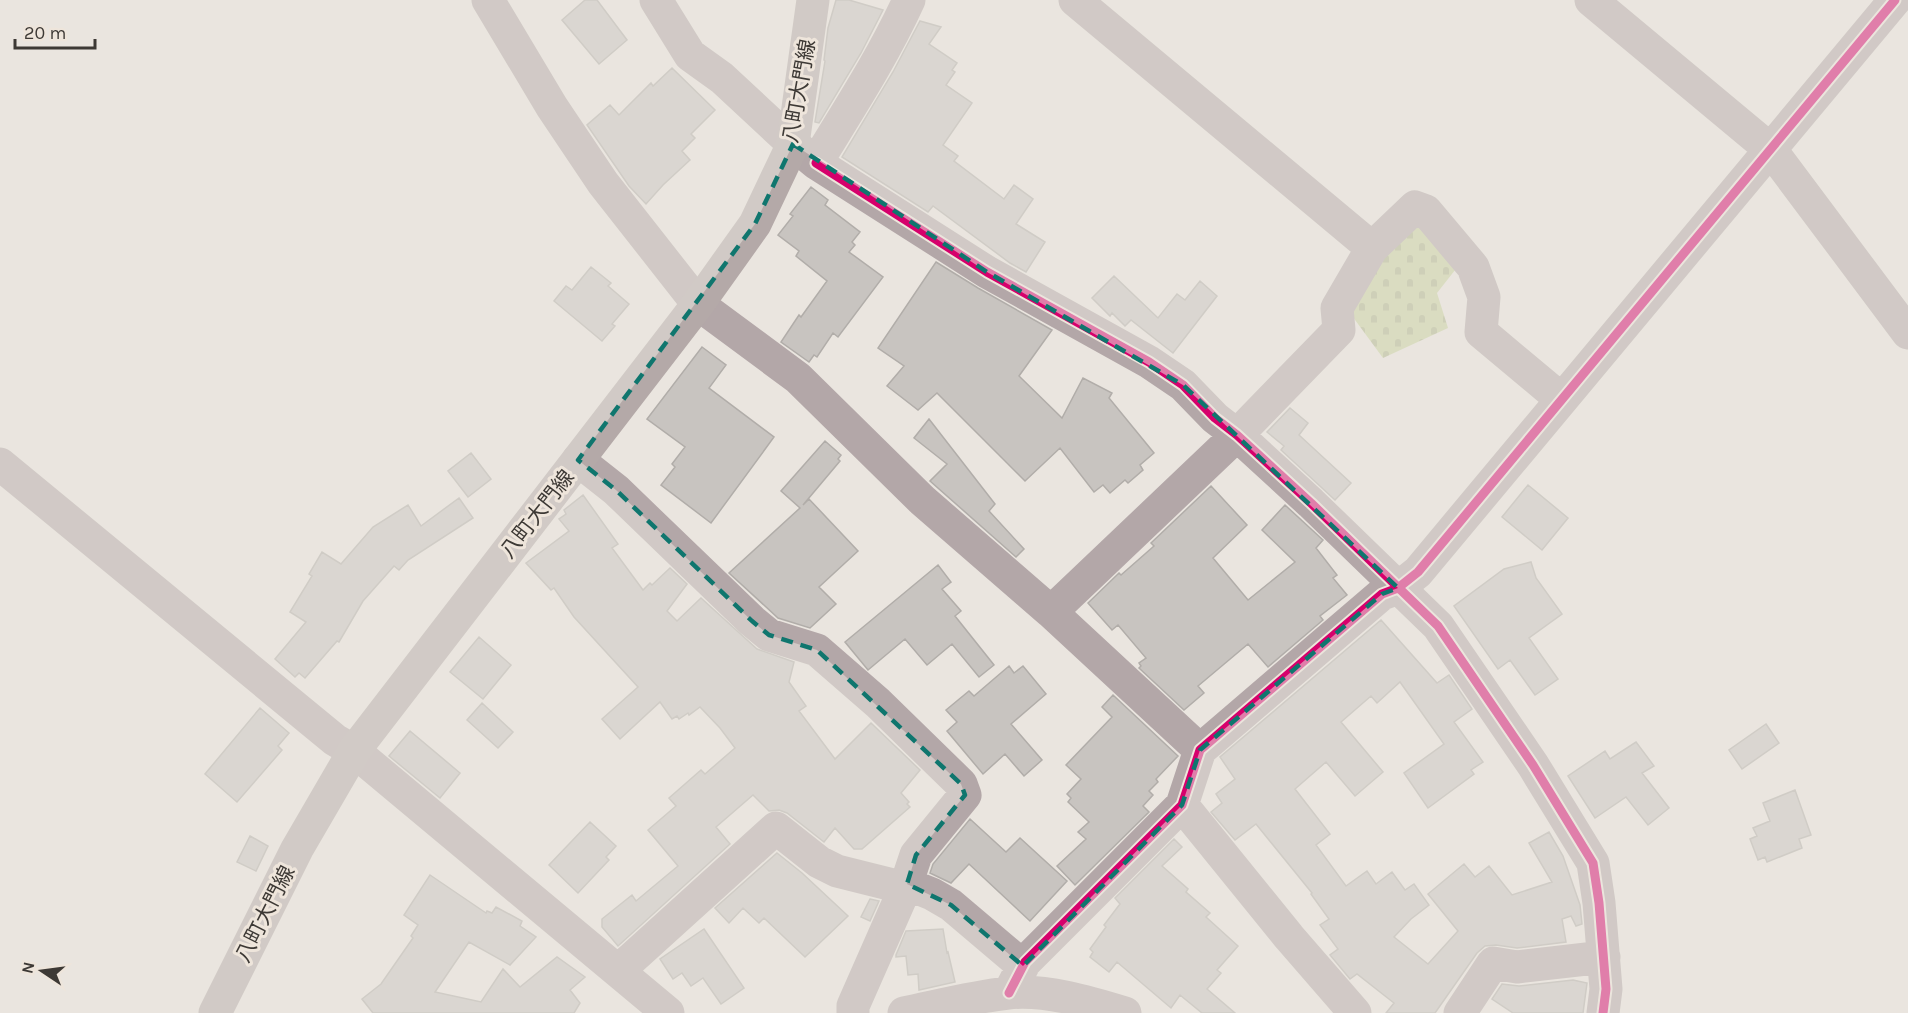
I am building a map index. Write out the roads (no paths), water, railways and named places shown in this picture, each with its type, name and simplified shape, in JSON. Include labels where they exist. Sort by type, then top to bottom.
[{"type":"main road","name":"八町大門線","points":[[215,1013],[297,849],[354,751],[698,304],[804,154],[813,0]]},
{"type":"street","points":[[488,0],[552,107],[603,183],[698,304],[798,378],[922,500],[1051,612],[1200,750]]},
{"type":"street","points":[[656,0],[690,55],[722,78],[804,154],[987,272],[1149,362],[1183,385],[1215,418],[1237,435],[1438,626],[1533,765],[1593,863],[1604,957],[1606,989],[1603,1013]]},
{"type":"street","points":[[804,154],[870,75],[896,30],[909,0]]},
{"type":"street","points":[[1074,0],[1372,248]]},
{"type":"street","points":[[1591,0],[1772,150],[1908,333]]},
{"type":"street","points":[[904,1013],[1016,980],[1182,805],[1200,750],[1382,594],[1398,588],[1418,572],[1895,0]]},
{"type":"street","points":[[1051,612],[1237,435],[1339,330],[1337,308],[1372,248],[1415,207],[1426,212],[1473,267],[1484,297],[1481,332],[1561,399]]},
{"type":"street","points":[[578,460],[616,490],[752,621],[769,635],[817,650],[878,703],[961,784],[965,795],[916,855],[906,886],[853,1013]]},
{"type":"street","points":[[0,464],[335,740],[354,751],[668,1013]]},
{"type":"street","points":[[1182,805],[1289,937],[1355,1013]]},
{"type":"street","points":[[618,971],[776,828],[819,862],[837,871],[906,886],[932,894],[951,905],[1016,980],[1058,997],[1092,1003],[1125,1013]]},
{"type":"street","points":[[1460,1013],[1493,963],[1517,967],[1604,957]]}]
